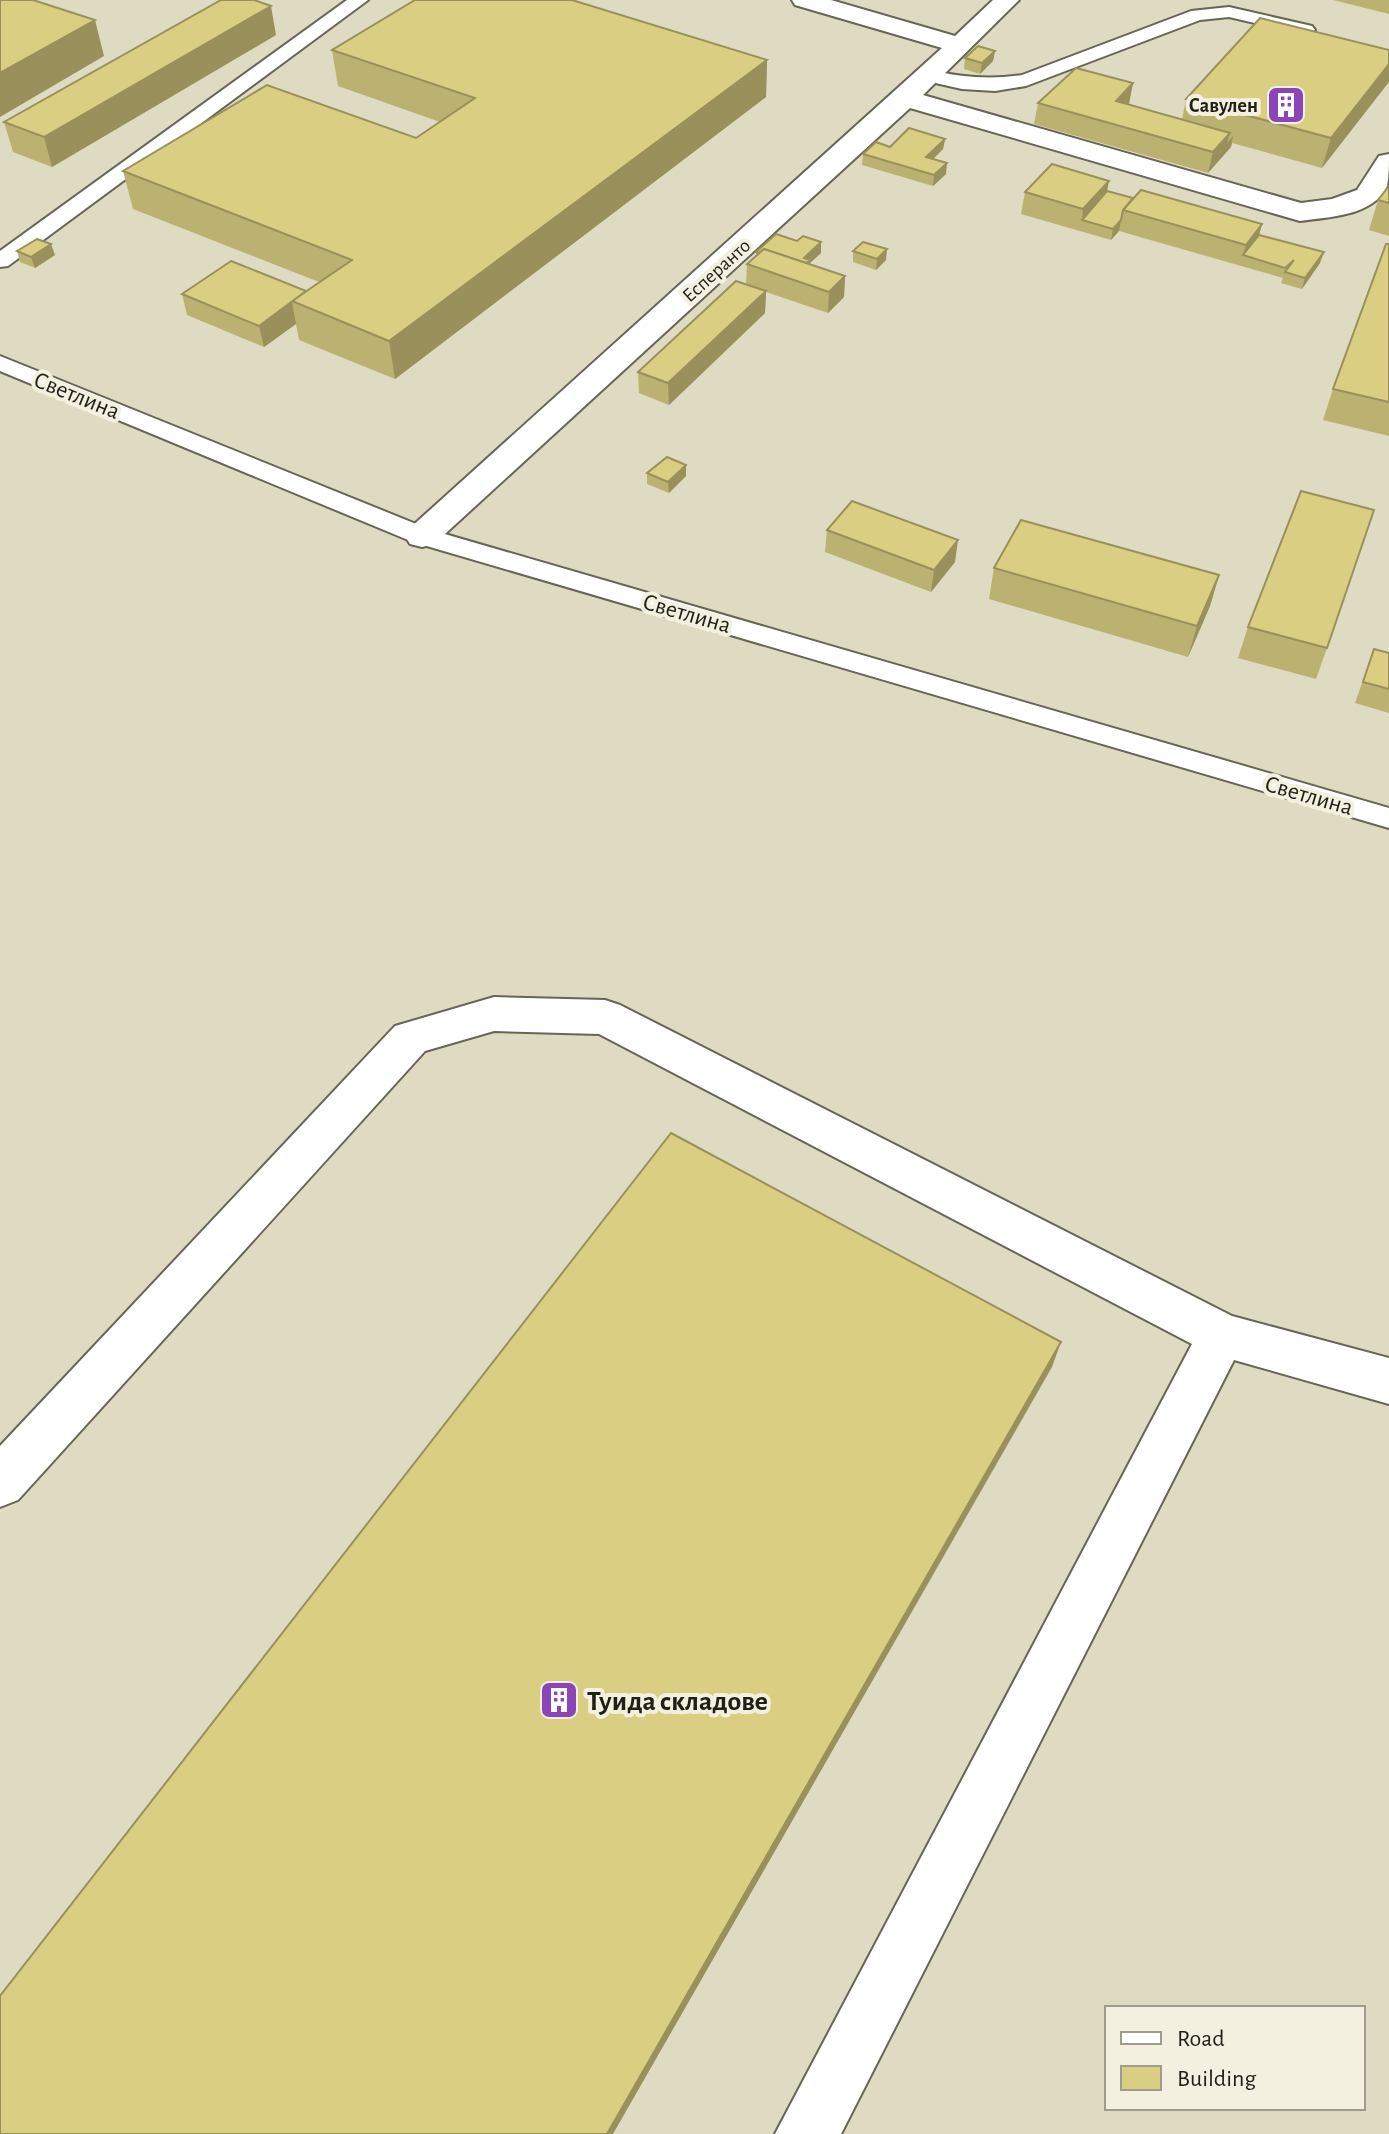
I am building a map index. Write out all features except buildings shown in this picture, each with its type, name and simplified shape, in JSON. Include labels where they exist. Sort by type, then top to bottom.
[{"type":"street","points":[[804,0],[961,46]]},
{"type":"street","name":"Есперанто","points":[[422,536],[905,98],[1007,0]]},
{"type":"street","points":[[905,98],[1300,212],[1337,207],[1367,196],[1389,162]]},
{"type":"street","points":[[0,1483],[410,1038],[494,1014],[605,1017],[1222,1335],[1389,1381]]},
{"type":"street","points":[[807,2134],[1222,1335]]},
{"type":"lane","points":[[0,261],[359,0]]},
{"type":"lane","points":[[929,76],[962,83],[995,85],[1026,80],[1197,15],[1229,12],[1306,30]]},
{"type":"lane","name":"Светлина","points":[[0,363],[422,536],[1389,818]]},
{"type":"shaded area","points":[[0,0],[1389,0],[1389,2134],[0,2134]]},
{"type":"place","name":"Савулен","points":[[1286,105]]},
{"type":"place","name":"Туида складове","points":[[559,1700]]}]
